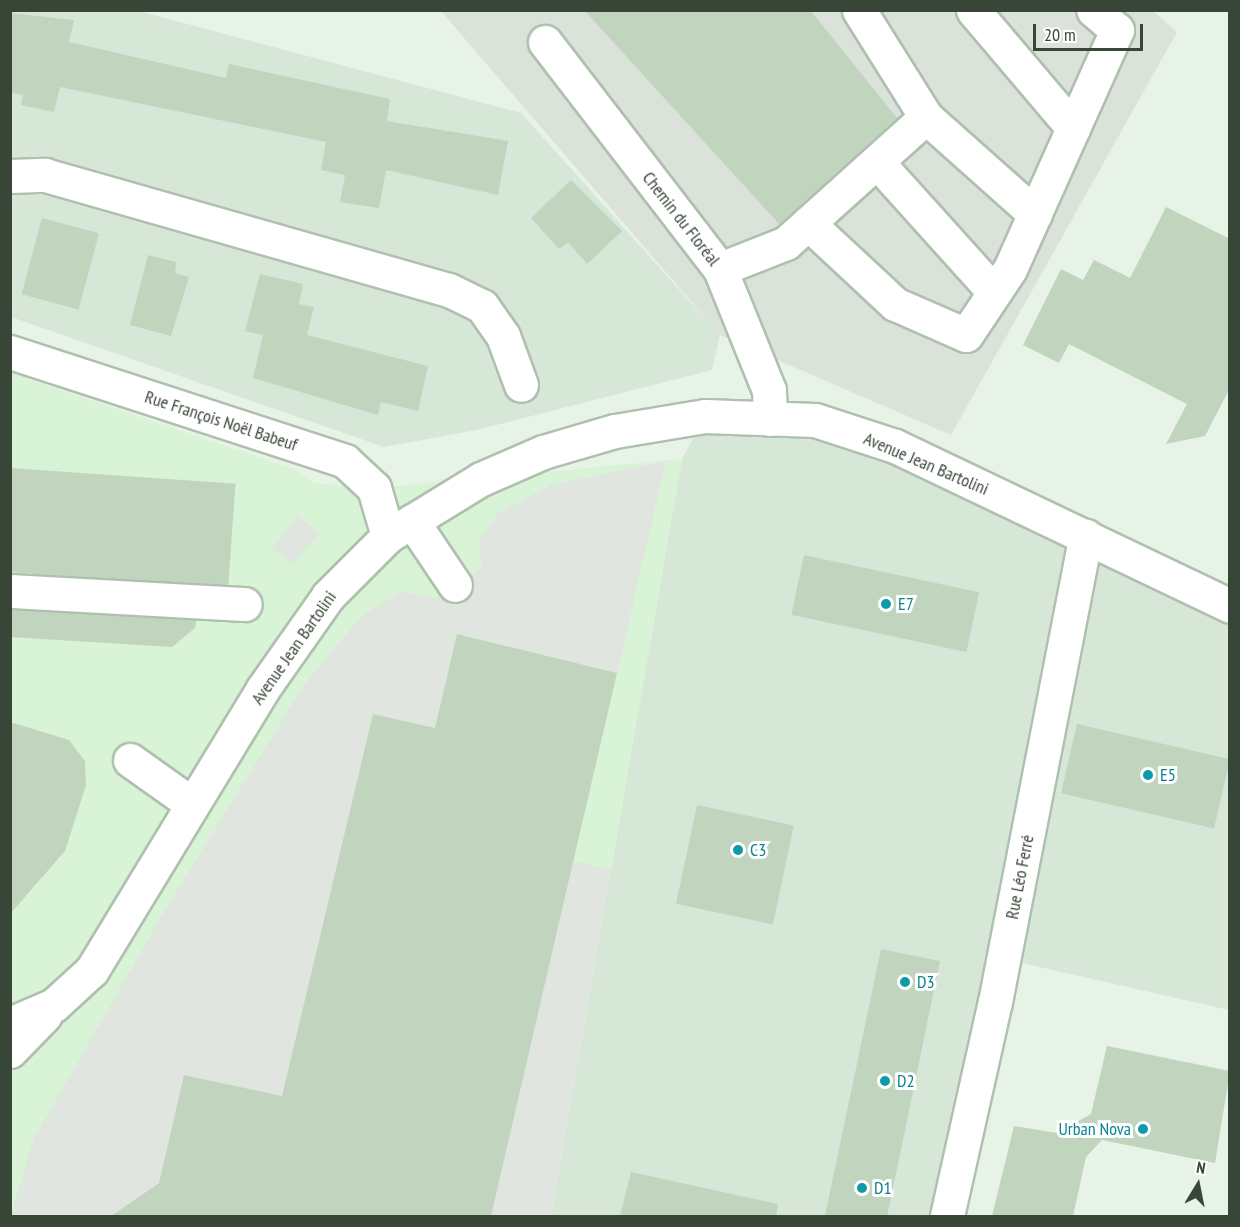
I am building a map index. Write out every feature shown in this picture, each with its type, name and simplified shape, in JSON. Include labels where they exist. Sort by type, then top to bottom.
[{"type":"street","points":[[859,10],[926,117],[1035,214]]},
{"type":"street","points":[[973,10],[1073,128]]},
{"type":"street","points":[[808,223],[895,304],[966,335],[994,292],[1035,214],[1117,30],[1093,10]]},
{"type":"street","name":"Chemin du Floréal","points":[[544,42],[720,269],[769,390],[770,419]]},
{"type":"street","points":[[720,269],[786,243],[926,117]]},
{"type":"street","points":[[877,162],[994,292]]},
{"type":"street","points":[[10,176],[45,175],[449,290],[482,306],[503,336],[521,385]]},
{"type":"street","name":"Rue François Noël Babeuf","points":[[10,352],[345,461],[374,488],[400,528],[455,585]]},
{"type":"street","name":"Avenue Jean Bartolini","points":[[10,1024],[54,1005],[92,970],[192,804],[328,596],[400,528],[481,479],[543,452],[615,431],[705,416],[815,420],[895,446],[1230,606]]},
{"type":"street","name":"Rue Léo Ferré","points":[[947,1216],[995,1002],[1086,536]]},
{"type":"street","points":[[10,591],[245,604]]},
{"type":"street","points":[[130,760],[192,804]]},
{"type":"street","points":[[10,1051],[54,1005]]},
{"type":"shaded area","points":[[135,10],[521,113],[720,335],[712,370],[477,430],[384,447],[11,317],[11,11]]},
{"type":"shaded area","points":[[1152,10],[1177,32],[951,435],[720,335],[441,11]]},
{"type":"shaded area","points":[[11,373],[294,469],[315,483],[374,488],[682,459],[551,1216],[11,1216]]},
{"type":"shaded area","points":[[705,416],[815,420],[1229,606],[1229,1010],[1004,959],[947,1216],[551,1216],[682,459]]},
{"type":"shaded area","points":[[666,461],[617,673],[457,634],[435,728],[373,714],[282,1096],[184,1075],[159,1183],[140,1196],[135,1216],[11,1216],[33,1140],[164,912],[304,685],[361,617],[400,592],[435,598],[482,568],[479,541],[498,513],[551,485]]},
{"type":"shaded area","points":[[298,516],[319,533],[293,565],[272,548]]},
{"type":"shaded area","points":[[574,861],[611,870],[551,1216],[490,1216]]},
{"type":"building","points":[[584,10],[810,10],[897,118],[779,224]]},
{"type":"building","points":[[10,13],[74,20],[69,42],[226,78],[229,64],[390,99],[387,121],[508,141],[498,195],[386,170],[379,208],[340,202],[345,175],[321,170],[326,142],[60,87],[54,112],[21,105],[23,95],[10,92]]},
{"type":"building","points":[[571,180],[622,231],[587,264],[568,242],[559,249],[531,218]]},
{"type":"building","points":[[1166,207],[1230,239],[1230,388],[1205,436],[1166,444],[1187,404],[1069,344],[1059,363],[1023,345],[1061,269],[1083,280],[1094,260],[1130,278]]},
{"type":"building","points":[[42,218],[99,233],[79,310],[22,294]]},
{"type":"building","points":[[148,255],[176,262],[175,273],[189,277],[171,336],[130,325]]},
{"type":"building","points":[[260,274],[303,284],[299,304],[314,307],[307,335],[428,366],[418,411],[381,402],[378,415],[253,378],[263,335],[245,331]]},
{"type":"building","points":[[10,468],[235,484],[228,588],[10,572]]},
{"type":"building","name":"E7","points":[[804,555],[979,592],[966,652],[791,615]]},
{"type":"building","points":[[10,610],[196,620],[195,628],[172,647],[10,637]]},
{"type":"building","points":[[457,634],[617,673],[491,1216],[111,1216],[159,1183],[184,1075],[282,1096],[373,714],[435,728]]},
{"type":"building","points":[[10,722],[69,740],[85,761],[86,785],[65,851],[10,914]]},
{"type":"building","name":"E5","points":[[1077,724],[1230,759],[1214,828],[1061,793]]},
{"type":"building","name":"C3","points":[[697,805],[794,826],[773,924],[676,904]]},
{"type":"building","points":[[881,949],[940,961],[898,1164],[887,1216],[825,1216]]},
{"type":"building","name":"Urban Nova","points":[[1107,1046],[1230,1071],[1215,1163],[1102,1140],[1086,1157],[1073,1216],[992,1216],[1014,1126],[1057,1133],[1091,1114]]},
{"type":"building","points":[[631,1172],[778,1204],[776,1216],[620,1216]]},
{"type":"place","name":"E7","points":[[886,604]]},
{"type":"place","name":"E5","points":[[1148,775]]},
{"type":"place","name":"C3","points":[[738,850]]},
{"type":"place","name":"D3","points":[[905,982]]},
{"type":"place","name":"D2","points":[[885,1081]]},
{"type":"place","name":"Urban Nova","points":[[1143,1129]]},
{"type":"place","name":"D1","points":[[862,1188]]}]
